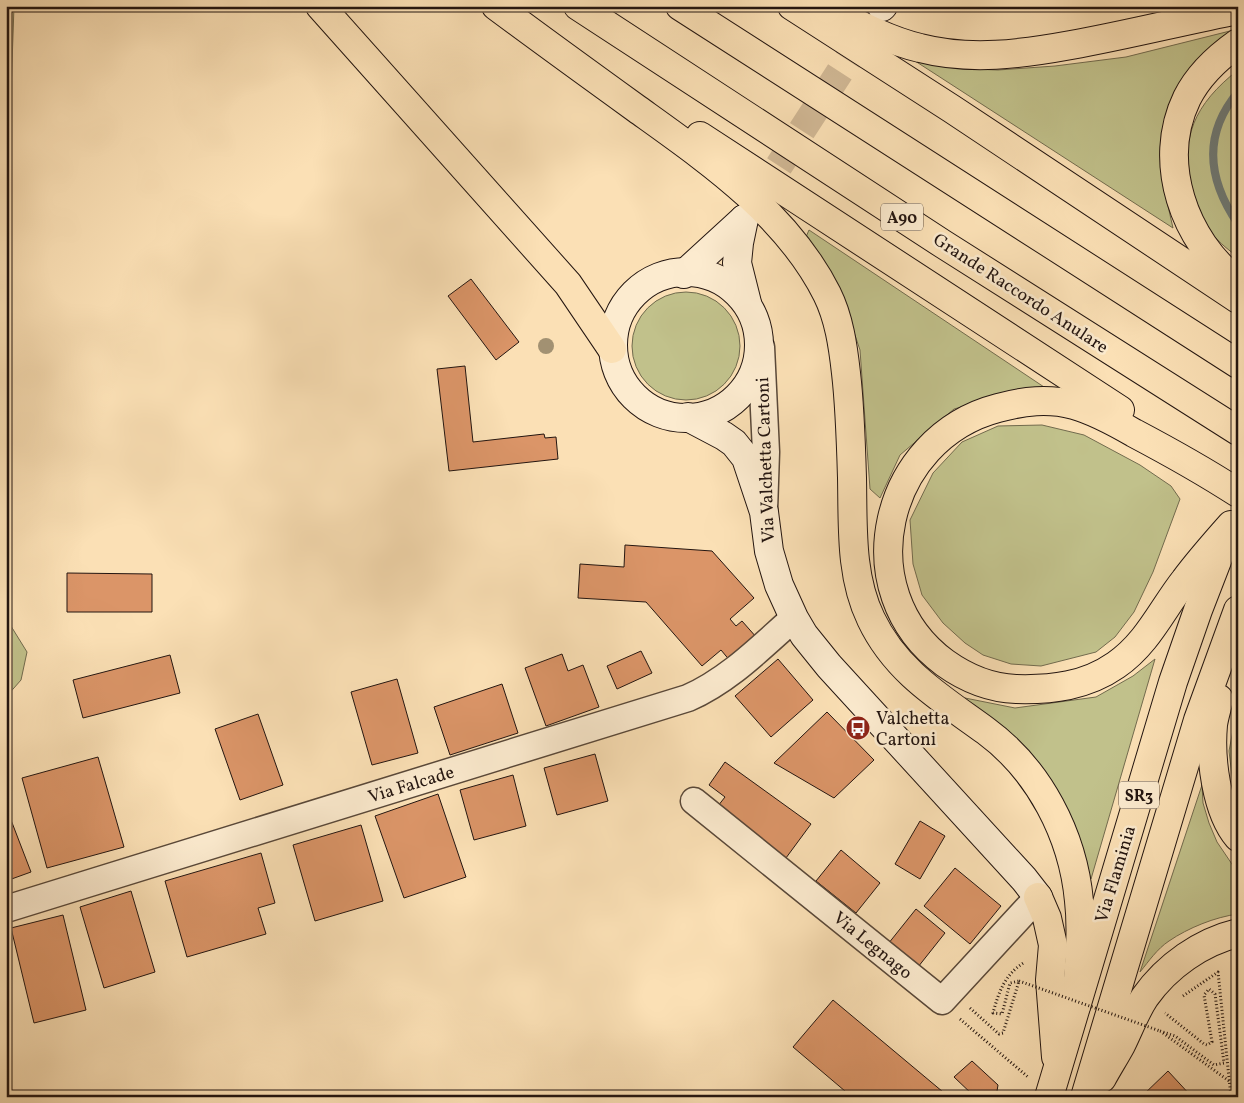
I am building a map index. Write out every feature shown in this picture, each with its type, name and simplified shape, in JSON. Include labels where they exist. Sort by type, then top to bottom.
[{"type":"highway","points":[[320,6],[568,284],[612,349]]},
{"type":"highway","points":[[496,6],[691,148],[746,192],[793,243],[822,285],[836,316],[846,374],[852,463],[853,544],[861,592],[867,609],[883,640],[908,672],[935,695],[1002,744],[1032,778],[1053,813],[1070,856],[1080,902],[1076,1006]]},
{"type":"highway","points":[[500,6],[1110,403],[1198,467],[1238,493]]},
{"type":"highway","name":"Grande Raccordo Anulare","points":[[578,6],[943,244],[1233,428]]},
{"type":"highway","points":[[680,6],[1238,364]]},
{"type":"highway","points":[[792,6],[1238,299]]},
{"type":"highway","points":[[823,6],[889,38],[918,48],[973,55],[1044,50],[1117,37],[1238,10]]},
{"type":"highway","points":[[1238,43],[1221,55],[1210,66],[1187,97],[1179,117],[1174,138],[1173,156],[1178,193],[1193,229],[1204,248],[1238,282]]},
{"type":"highway","points":[[1198,467],[1096,413],[1073,405],[1051,401],[1034,401],[987,411],[971,417],[957,425],[929,448],[908,475],[894,507],[889,540],[890,572],[895,595],[902,613],[923,644],[936,656],[954,669],[988,685],[1040,690],[1079,684],[1116,666],[1144,640],[1184,581],[1234,519]]},
{"type":"highway","name":"Via Flaminia","points":[[1049,1096],[1173,682],[1198,610],[1234,519]]},
{"type":"highway","name":"Via Flaminia","points":[[1086,1097],[1198,720],[1238,610]]},
{"type":"highway","points":[[1238,614],[1213,724],[1213,756],[1216,788],[1224,810],[1238,837]]},
{"type":"highway","points":[[1038,897],[1047,918],[1053,945],[1050,980],[1051,1013],[1057,1069]]},
{"type":"highway","points":[[1091,1097],[1138,1010],[1156,983],[1188,956],[1216,940],[1238,933]]},
{"type":"street","points":[[684,274],[744,219],[737,263],[747,303]]},
{"type":"street","name":"Via Valchetta Cartoni","points":[[761,347],[753,378],[745,391],[735,401],[709,414],[688,417],[666,416],[641,404],[627,390],[614,359],[611,339],[617,318],[623,307],[632,296],[660,278],[684,274],[703,275],[721,280],[736,291],[747,303],[754,313],[758,325],[761,347],[766,452],[764,512],[771,560],[779,585],[794,618],[804,635],[829,666],[1024,878],[1038,897]]},
{"type":"street","points":[[688,417],[724,436],[740,450],[750,465],[764,512]]},
{"type":"street","name":"Via Falcade","points":[[6,908],[688,698],[700,693],[738,667],[794,618]]},
{"type":"street","name":"Via Legnago","points":[[694,801],[942,1001],[1038,897]]},
{"type":"path","points":[[1177,1000],[1218,972],[1231,1097]]},
{"type":"path","points":[[999,991],[993,1013],[1002,1014],[1010,983],[1019,982],[1175,1036],[1214,1064],[1224,1063],[1215,994],[1209,989],[1204,995],[1212,1042],[1207,1045],[1161,1011]]},
{"type":"path","points":[[966,1004],[993,1030],[999,1034],[1003,1033],[1019,982]]},
{"type":"path","points":[[958,1018],[1049,1096]]},
{"type":"path","points":[[1160,1031],[1230,1081]]},
{"type":"green space","points":[[6,6],[14,6],[9,150],[6,159]]},
{"type":"green space","points":[[1238,29],[1238,34],[1162,158],[1163,184],[1173,228],[912,59],[946,67],[970,69],[998,70],[1055,66],[1126,57]]},
{"type":"green space","points":[[1238,70],[1238,257],[1215,237],[1200,214],[1193,193],[1188,155],[1189,139],[1201,109],[1223,83]]},
{"type":"green space","points":[[809,230],[1053,393],[1019,391],[954,409],[900,455],[880,498],[870,489],[860,350],[842,297],[806,237]]},
{"type":"green space","points":[[686,292],[707,296],[724,308],[736,325],[740,346],[736,367],[724,384],[707,396],[686,400],[665,396],[648,384],[636,367],[632,346],[636,325],[648,308],[665,296]]},
{"type":"green space","points":[[1042,425],[1084,435],[1140,465],[1171,486],[1180,499],[1153,572],[1134,612],[1115,637],[1096,652],[1041,666],[1011,664],[983,655],[965,643],[943,623],[922,595],[913,564],[910,520],[933,473],[962,442],[998,426]]},
{"type":"green space","points":[[6,618],[27,652],[21,680],[6,697]]},
{"type":"green space","points":[[1155,659],[1091,879],[1074,823],[1059,796],[1013,739],[965,698],[1015,708],[1096,697],[1133,676]]},
{"type":"green space","points":[[1238,704],[1238,803],[1234,793],[1229,751]]},
{"type":"green space","points":[[1202,785],[1203,803],[1209,823],[1217,842],[1238,873],[1238,914],[1211,920],[1176,936],[1153,955],[1140,972]]},
{"type":"building","points":[[471,279],[519,342],[496,360],[448,296]]},
{"type":"building","points":[[465,366],[473,442],[544,434],[545,438],[556,437],[558,459],[449,471],[437,369]]},
{"type":"building","points":[[625,545],[712,551],[754,598],[730,619],[736,626],[742,621],[757,638],[731,662],[721,650],[702,666],[646,602],[578,598],[580,564],[624,567]]},
{"type":"building","points":[[67,573],[152,574],[152,612],[67,612]]},
{"type":"building","points":[[641,651],[652,673],[617,689],[607,666]]},
{"type":"building","points":[[562,654],[568,671],[583,665],[599,707],[546,726],[525,668]]},
{"type":"building","points":[[170,655],[180,693],[83,718],[73,680]]},
{"type":"building","points":[[778,659],[813,700],[771,737],[735,696]]},
{"type":"building","points":[[397,679],[418,753],[372,765],[351,692]]},
{"type":"building","points":[[502,684],[518,733],[450,755],[434,707]]},
{"type":"building","points":[[827,712],[874,760],[834,798],[774,763]]},
{"type":"building","points":[[258,714],[283,785],[240,800],[215,729]]},
{"type":"building","points":[[595,754],[608,801],[557,815],[544,768]]},
{"type":"building","points":[[98,757],[124,847],[47,868],[22,778]]},
{"type":"building","points":[[725,762],[811,824],[783,862],[714,811],[725,797],[709,785]]},
{"type":"building","points":[[513,775],[526,826],[474,840],[460,790]]},
{"type":"building","points":[[438,794],[466,877],[404,898],[375,816]]},
{"type":"building","points":[[6,807],[31,872],[6,881]]},
{"type":"building","points":[[920,821],[945,836],[920,879],[895,864]]},
{"type":"building","points":[[361,825],[383,901],[315,921],[293,845]]},
{"type":"building","points":[[841,850],[880,883],[856,913],[816,881]]},
{"type":"building","points":[[261,853],[275,903],[258,908],[266,934],[187,957],[165,881]]},
{"type":"building","points":[[955,868],[1001,906],[970,944],[924,906]]},
{"type":"building","points":[[131,891],[155,972],[104,988],[80,907]]},
{"type":"building","points":[[916,909],[945,933],[918,967],[888,944]]},
{"type":"building","points":[[63,915],[86,1010],[34,1023],[11,928]]},
{"type":"building","points":[[833,1000],[949,1097],[852,1097],[793,1047]]},
{"type":"building","points":[[972,1061],[998,1085],[996,1097],[975,1097],[954,1077]]},
{"type":"building","points":[[1168,1071],[1192,1097],[1141,1097]]},
{"type":"waterway","points":[[1238,92],[1226,108],[1219,125],[1214,141],[1213,158],[1220,191],[1238,224]]},
{"type":"tunnel","points":[[756,201],[869,27]]},
{"type":"place","name":"Valchetta Cartoni","points":[[858,728]]}]
